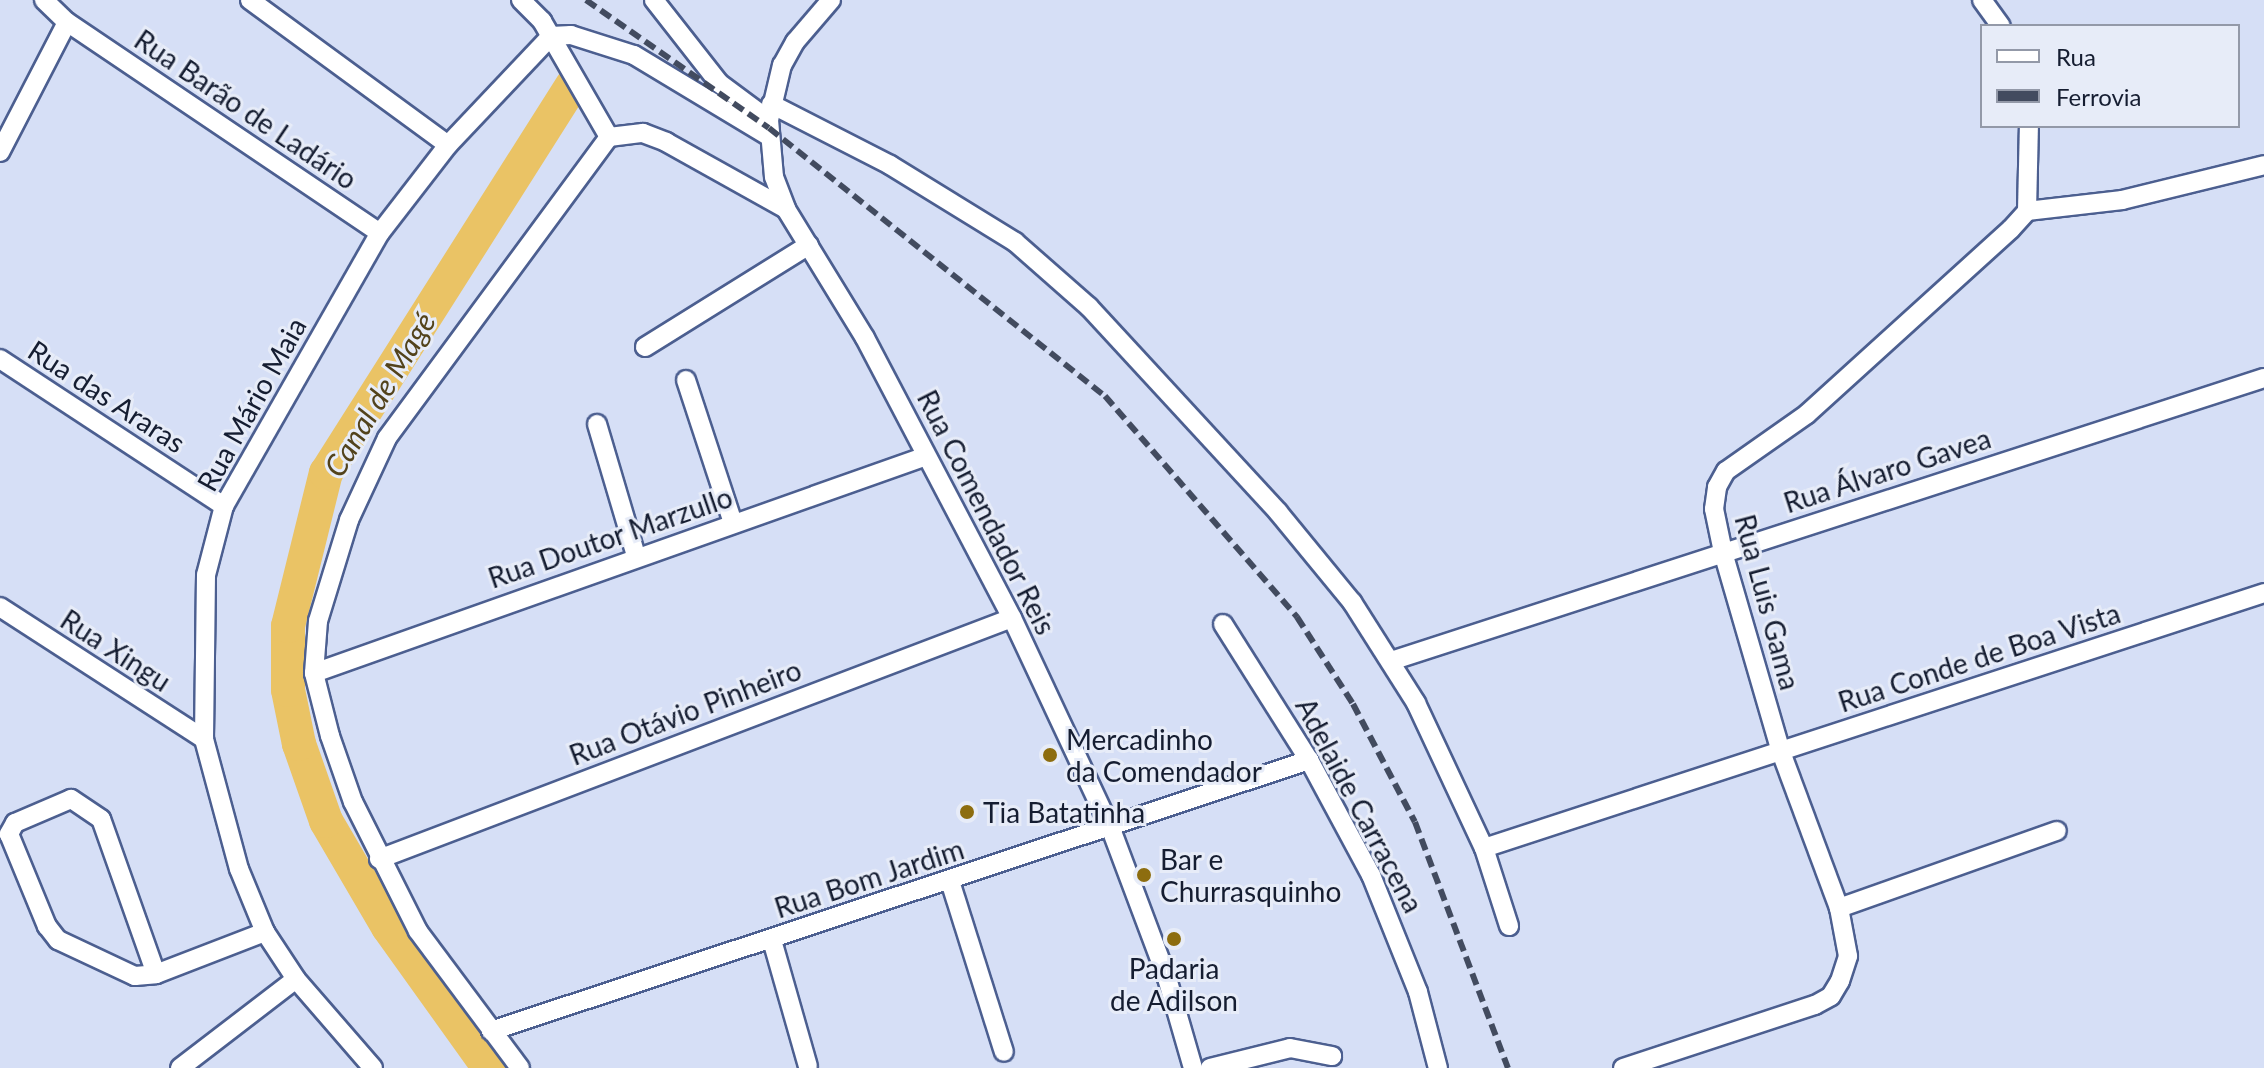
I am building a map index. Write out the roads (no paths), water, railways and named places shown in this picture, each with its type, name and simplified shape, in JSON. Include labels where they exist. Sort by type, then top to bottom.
[{"type":"street","name":"Rua Barão de Ladário","points":[[44,0],[67,22],[380,233]]},
{"type":"street","points":[[250,0],[448,145]]},
{"type":"street","points":[[521,0],[551,36],[609,137]]},
{"type":"street","points":[[654,0],[719,83],[770,120]]},
{"type":"street","name":"Rua Comendador Reis","points":[[831,0],[795,42],[770,120],[774,177],[786,209],[865,338],[1012,618],[1111,829],[1167,978],[1193,1068]]},
{"type":"street","points":[[1982,0],[2000,24]]},
{"type":"street","points":[[0,152],[67,22]]},
{"type":"street","points":[[551,36],[571,35],[634,55],[770,120],[952,200],[1015,242],[1089,307],[1316,557],[1391,661],[1440,748],[1484,848],[1509,926]]},
{"type":"street","name":"Rua Mário Maia","points":[[373,1068],[296,979],[265,932],[239,869],[204,739],[206,575],[224,506],[380,233],[448,145],[551,36]]},
{"type":"street","points":[[2029,128],[2027,211],[2122,200],[2264,165]]},
{"type":"street","points":[[520,1068],[418,931],[379,859],[348,789],[314,673],[318,621],[349,520],[387,438],[609,137],[643,133],[666,142],[786,209]]},
{"type":"street","name":"Rua Luis Gama","points":[[1623,1068],[1831,996],[1848,956],[1839,908],[1781,752],[1723,552],[1714,509],[1717,487],[1726,471],[1807,414],[2027,211]]},
{"type":"street","points":[[645,347],[809,245]]},
{"type":"street","name":"Rua das Araras","points":[[0,359],[224,506]]},
{"type":"street","name":"Rua Álvaro Gavea","points":[[1391,661],[2264,378]]},
{"type":"street","points":[[686,380],[733,523]]},
{"type":"street","points":[[597,424],[636,556]]},
{"type":"street","name":"Rua Doutor Marzullo","points":[[314,673],[636,556],[926,456]]},
{"type":"street","name":"Rua Conde de Boa Vista","points":[[1484,848],[2264,593]]},
{"type":"street","name":"Rua Xingu","points":[[0,607],[204,739]]},
{"type":"street","name":"Rua Otávio Pinheiro","points":[[379,859],[1012,618]]},
{"type":"street","name":"Adelaide Carracena","points":[[1223,624],[1309,760],[1402,946],[1438,1068]]},
{"type":"street","name":"Rua Bom Jardim","points":[[491,1031],[1111,829],[1309,760]]},
{"type":"street","points":[[156,974],[101,819],[86,805],[71,799],[15,823],[9,834],[47,926],[58,940],[135,976],[156,974],[265,932]]},
{"type":"street","points":[[1839,908],[2057,831]]},
{"type":"street","points":[[950,881],[1004,1052]]},
{"type":"street","points":[[772,940],[808,1066]]},
{"type":"street","points":[[180,1068],[296,979]]},
{"type":"street","points":[[1210,1068],[1290,1048],[1332,1056]]},
{"type":"waterway","name":"Canal de Magé","points":[[489,1068],[388,927],[326,821],[299,744],[288,690],[288,626],[326,473],[572,85]]},
{"type":"railway","points":[[586,0],[769,128],[1105,396],[1297,617],[1353,704],[1415,822],[1508,1068]]},
{"type":"place","name":"Mercadinho da Comendador","points":[[1050,755]]},
{"type":"place","name":"Tia Batatinha","points":[[967,812]]},
{"type":"place","name":"Bar e Churrasquinho","points":[[1144,875]]},
{"type":"place","name":"Padaria de Adilson","points":[[1174,939]]}]
